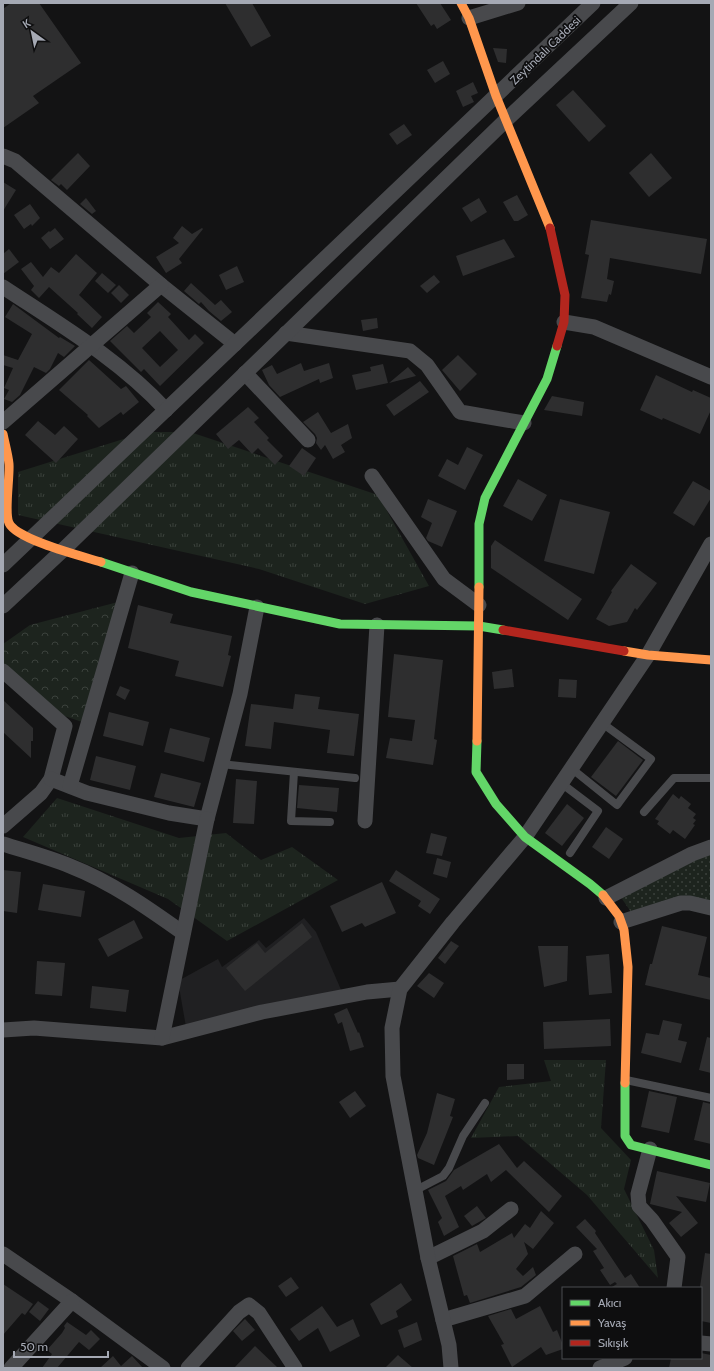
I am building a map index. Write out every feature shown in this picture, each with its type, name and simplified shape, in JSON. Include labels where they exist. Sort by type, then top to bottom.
[{"type":"street","points":[[461,3],[469,18],[494,85],[496,96],[549,226],[565,295],[564,322],[548,379],[485,498],[479,524],[476,772],[496,804],[525,837],[590,884],[606,898],[622,922],[628,967],[625,1136],[631,1145],[711,1165]]},
{"type":"street","points":[[469,18],[518,3]]},
{"type":"street","name":"Zeytindalı Caddesi","points":[[3,565],[593,3]]},
{"type":"street","points":[[3,606],[63,550],[506,120],[631,3]]},
{"type":"street","points":[[3,156],[15,161],[161,285],[235,344]]},
{"type":"street","points":[[3,422],[161,285]]},
{"type":"street","points":[[3,287],[91,345],[149,392],[166,410]]},
{"type":"street","points":[[564,322],[594,327],[711,377]]},
{"type":"street","points":[[286,333],[410,351],[427,365],[460,412],[524,422]]},
{"type":"street","points":[[245,373],[308,440]]},
{"type":"street","points":[[3,434],[9,464],[7,504],[8,522],[15,530],[31,539],[191,592],[340,624],[478,626],[648,655],[711,660]]},
{"type":"street","points":[[372,476],[444,579],[478,605]]},
{"type":"street","points":[[451,1368],[448,1345],[428,1258],[393,1076],[392,1028],[400,989],[453,922],[525,837],[648,655],[711,544]]},
{"type":"street","points":[[70,786],[132,573]]},
{"type":"street","points":[[162,1038],[207,819],[240,694],[257,607]]},
{"type":"street","points":[[365,821],[377,625]]},
{"type":"street","points":[[3,670],[65,726],[50,779],[41,792],[3,826]]},
{"type":"street","points":[[50,779],[87,793],[169,812],[207,819]]},
{"type":"street","points":[[3,844],[70,866],[93,876],[138,901],[184,934]]},
{"type":"street","points":[[606,898],[692,854],[711,847]]},
{"type":"street","points":[[622,922],[681,903],[690,903],[711,908]]},
{"type":"street","points":[[3,1030],[34,1028],[162,1038],[262,1012],[367,992],[400,989]]},
{"type":"street","points":[[650,1149],[638,1194],[639,1206],[652,1220],[678,1257],[674,1287]]},
{"type":"street","points":[[428,1258],[483,1231],[511,1209]]},
{"type":"street","points":[[3,1254],[72,1300],[164,1368]]},
{"type":"street","points":[[443,1320],[525,1296],[575,1254]]},
{"type":"street","points":[[11,1368],[72,1300]]},
{"type":"street","points":[[188,1368],[239,1312],[249,1305],[259,1314],[295,1368]]},
{"type":"street","points":[[600,1368],[622,1359]]},
{"type":"lane","points":[[571,768],[617,805],[652,759],[602,723]]},
{"type":"lane","points":[[221,764],[355,778]]},
{"type":"lane","points":[[294,772],[292,821],[330,822]]},
{"type":"lane","points":[[644,812],[674,778],[711,778]]},
{"type":"lane","points":[[561,782],[598,811],[570,853]]},
{"type":"lane","points":[[625,1080],[711,1098]]},
{"type":"lane","points":[[416,1190],[443,1176],[449,1168],[463,1136],[485,1103]]},
{"type":"shaded area","points":[[304,918],[316,932],[342,992],[186,1027],[178,981],[218,959],[222,967],[259,940],[266,948]]},
{"type":"green space","points":[[146,432],[190,432],[378,495],[429,586],[365,604],[259,569],[18,515],[18,472]]},
{"type":"green space","points":[[118,602],[85,723],[53,712],[3,663],[3,644],[30,625]]},
{"type":"green space","points":[[57,798],[179,838],[226,833],[261,860],[292,847],[338,880],[227,941],[168,899],[23,837]]},
{"type":"green space","points":[[711,854],[711,902],[631,912],[620,896],[686,862]]},
{"type":"green space","points":[[544,1060],[606,1060],[601,1128],[631,1160],[624,1189],[654,1250],[658,1278],[587,1195],[518,1136],[471,1138],[499,1087],[551,1081]]},
{"type":"building","points":[[11,3],[39,3],[81,63],[33,96],[39,103],[3,128],[3,9]]},
{"type":"building","points":[[225,3],[252,3],[271,36],[251,47]]},
{"type":"building","points":[[416,3],[440,3],[451,20],[437,29],[434,24],[431,26]]},
{"type":"building","points":[[493,48],[507,49],[506,63],[498,62]]},
{"type":"building","points":[[443,61],[450,74],[435,83],[427,70]]},
{"type":"building","points":[[473,82],[478,93],[471,96],[474,102],[463,107],[456,91]]},
{"type":"building","points":[[573,90],[606,126],[589,142],[556,105]]},
{"type":"building","points":[[404,124],[412,135],[397,145],[389,134]]},
{"type":"building","points":[[78,153],[90,166],[67,190],[61,184],[59,186],[51,180]]},
{"type":"building","points":[[651,153],[672,178],[649,197],[629,173]]},
{"type":"building","points":[[3,182],[16,190],[3,211]]},
{"type":"building","points":[[517,195],[528,215],[518,221],[514,221],[503,202]]},
{"type":"building","points":[[86,198],[96,211],[92,214],[80,204]]},
{"type":"building","points":[[479,198],[487,212],[471,222],[462,208]]},
{"type":"building","points":[[30,204],[40,218],[32,226],[31,224],[24,229],[14,215]]},
{"type":"building","points":[[591,220],[707,239],[701,274],[610,258],[607,279],[614,281],[611,295],[609,294],[607,302],[581,298],[589,255],[585,254]]},
{"type":"building","points":[[182,226],[192,234],[202,228],[203,229],[179,259],[182,263],[166,273],[156,257],[179,243],[173,238]]},
{"type":"building","points":[[55,228],[64,239],[50,249],[41,238]]},
{"type":"building","points":[[504,239],[515,257],[463,276],[456,256]]},
{"type":"building","points":[[9,249],[19,262],[3,274],[3,254]]},
{"type":"building","points":[[76,254],[97,273],[79,295],[102,317],[92,328],[49,287],[39,298],[31,290],[34,286],[21,269],[31,262],[43,277],[51,267],[59,273]]},
{"type":"building","points":[[237,266],[244,282],[226,290],[219,275]]},
{"type":"building","points":[[102,273],[116,285],[108,293],[95,281]]},
{"type":"building","points":[[434,275],[440,282],[427,293],[420,286]]},
{"type":"building","points":[[191,283],[215,305],[221,300],[232,312],[221,321],[201,302],[199,304],[184,291]]},
{"type":"building","points":[[119,285],[129,295],[121,303],[111,293]]},
{"type":"building","points":[[158,302],[171,314],[168,317],[189,340],[195,334],[204,343],[160,386],[144,369],[141,372],[110,341],[127,326],[134,333],[151,317],[147,313]],"holes":[[[160,331],[178,350],[160,367],[142,348]]]},
{"type":"building","points":[[13,304],[59,338],[60,337],[75,346],[64,357],[58,353],[50,369],[46,373],[34,367],[20,395],[12,402],[4,399],[9,390],[4,388],[13,368],[3,365],[3,355],[18,360],[32,334],[5,317]]},
{"type":"building","points":[[377,318],[378,328],[363,331],[361,320]]},
{"type":"building","points":[[458,355],[477,374],[460,391],[442,370]]},
{"type":"building","points":[[89,360],[121,389],[126,386],[139,402],[123,415],[121,412],[99,428],[87,416],[88,415],[59,390]]},
{"type":"building","points":[[301,363],[304,371],[329,363],[333,378],[320,383],[319,379],[280,397],[269,385],[262,370],[272,365],[277,374]]},
{"type":"building","points":[[383,364],[388,383],[356,390],[352,375],[371,371],[370,367]]},
{"type":"building","points":[[408,367],[416,376],[389,383]]},
{"type":"building","points":[[656,375],[692,392],[693,390],[711,398],[711,410],[700,434],[640,410]]},
{"type":"building","points":[[420,381],[429,392],[394,416],[386,405]]},
{"type":"building","points":[[552,396],[584,402],[582,416],[544,410]]},
{"type":"building","points":[[248,407],[259,418],[254,422],[269,438],[267,440],[283,456],[275,465],[258,448],[252,454],[239,440],[228,449],[216,434]]},
{"type":"building","points":[[318,412],[331,433],[348,424],[352,438],[341,445],[345,452],[333,459],[325,445],[321,450],[316,443],[317,438],[315,434],[303,422]]},
{"type":"building","points":[[38,421],[55,435],[64,426],[78,439],[56,463],[25,435]]},
{"type":"building","points":[[467,447],[483,455],[465,490],[438,476],[447,459],[458,465]]},
{"type":"building","points":[[302,448],[316,458],[304,476],[289,466]]},
{"type":"building","points":[[518,479],[547,495],[532,521],[503,506]]},
{"type":"building","points":[[693,481],[711,491],[711,498],[694,526],[673,513]]},
{"type":"building","points":[[428,499],[457,511],[442,547],[428,541],[426,538],[432,523],[421,517]]},
{"type":"building","points":[[560,499],[610,512],[594,574],[544,561]]},
{"type":"building","points":[[495,540],[582,599],[568,620],[491,568],[491,546]]},
{"type":"building","points":[[631,564],[657,583],[637,610],[635,608],[627,622],[609,626],[596,619],[612,592],[611,591]]},
{"type":"building","points":[[138,605],[173,614],[170,623],[232,636],[228,655],[231,656],[223,687],[175,676],[179,661],[128,648]]},
{"type":"building","points":[[394,654],[443,660],[434,739],[437,740],[433,765],[386,758],[390,738],[412,741],[415,720],[388,717]]},
{"type":"building","points":[[512,669],[514,687],[494,689],[492,672]]},
{"type":"building","points":[[559,679],[577,680],[576,698],[558,697]]},
{"type":"building","points":[[120,686],[130,690],[125,700],[116,695]]},
{"type":"building","points":[[295,694],[320,697],[318,709],[359,714],[354,756],[327,753],[330,730],[274,722],[271,749],[245,746],[251,704],[293,709]]},
{"type":"building","points":[[3,700],[33,728],[31,758],[3,732]]},
{"type":"building","points":[[109,712],[149,722],[143,746],[103,736]]},
{"type":"building","points":[[170,728],[210,738],[204,762],[164,752]]},
{"type":"building","points":[[618,741],[643,760],[616,796],[591,777]]},
{"type":"building","points":[[96,756],[136,766],[130,790],[90,780]]},
{"type":"building","points":[[161,773],[201,783],[194,807],[154,797]]},
{"type":"building","points":[[236,779],[257,781],[254,824],[233,823]]},
{"type":"building","points":[[299,785],[339,788],[337,812],[297,808]]},
{"type":"building","points":[[673,794],[679,799],[681,796],[691,804],[688,808],[696,814],[693,818],[696,820],[693,824],[695,825],[685,839],[673,830],[670,834],[657,824],[659,821],[655,819]]},
{"type":"building","points":[[567,804],[584,818],[562,846],[545,833]]},
{"type":"building","points":[[606,827],[623,839],[609,859],[592,847]]},
{"type":"building","points":[[431,833],[447,837],[442,856],[426,853]]},
{"type":"building","points":[[437,858],[451,862],[447,878],[433,874]]},
{"type":"building","points":[[3,870],[21,872],[17,913],[3,911]]},
{"type":"building","points":[[396,870],[440,899],[430,914],[418,906],[421,901],[389,881]]},
{"type":"building","points":[[382,882],[396,913],[365,927],[362,923],[342,932],[330,906]]},
{"type":"building","points":[[43,884],[85,891],[81,917],[38,910]]},
{"type":"building","points":[[134,920],[143,938],[108,957],[98,939]]},
{"type":"building","points":[[302,923],[312,937],[245,991],[226,968],[257,943],[265,953]]},
{"type":"building","points":[[662,926],[707,937],[698,975],[711,978],[711,1000],[645,985]]},
{"type":"building","points":[[451,941],[459,946],[445,964],[438,958]]},
{"type":"building","points":[[538,946],[568,946],[567,981],[544,987]]},
{"type":"building","points":[[609,954],[612,993],[589,995],[586,956]]},
{"type":"building","points":[[37,961],[65,963],[62,996],[35,994]]},
{"type":"building","points":[[429,973],[444,983],[434,998],[417,986]]},
{"type":"building","points":[[92,986],[129,990],[126,1012],[90,1008]]},
{"type":"building","points":[[347,1008],[358,1033],[359,1032],[364,1047],[350,1051],[342,1022],[338,1024],[334,1014]]},
{"type":"building","points":[[610,1019],[611,1046],[544,1049],[543,1022]]},
{"type":"building","points":[[663,1020],[682,1024],[678,1040],[687,1042],[681,1063],[641,1053],[646,1033],[659,1035]]},
{"type":"building","points":[[707,1037],[711,1038],[711,1073],[699,1070]]},
{"type":"building","points":[[507,1064],[524,1064],[524,1079],[507,1080]]},
{"type":"building","points":[[355,1091],[366,1106],[350,1118],[339,1102]]},
{"type":"building","points":[[649,1091],[677,1097],[669,1133],[641,1127]]},
{"type":"building","points":[[437,1093],[455,1099],[450,1116],[453,1117],[434,1165],[418,1158],[417,1155],[427,1133]]},
{"type":"building","points":[[703,1102],[711,1104],[711,1144],[694,1140]]},
{"type":"building","points":[[499,1144],[517,1168],[524,1161],[562,1196],[549,1212],[506,1170],[491,1182],[487,1174],[463,1190],[461,1186],[445,1196],[459,1227],[444,1236],[438,1222],[442,1218],[428,1190],[446,1181],[454,1170]]},
{"type":"building","points":[[657,1171],[710,1183],[706,1202],[676,1196],[698,1223],[681,1237],[669,1223],[682,1212],[650,1204]]},
{"type":"building","points":[[477,1206],[486,1218],[472,1226],[464,1216]]},
{"type":"building","points":[[541,1211],[554,1223],[533,1249],[524,1242],[528,1254],[516,1269],[523,1276],[533,1267],[536,1275],[521,1287],[470,1303],[467,1295],[464,1296],[453,1256],[477,1244],[480,1252],[512,1233],[514,1238],[525,1224],[530,1228]]},
{"type":"building","points":[[585,1219],[596,1231],[595,1233],[625,1278],[631,1274],[639,1287],[612,1287],[617,1284],[615,1282],[610,1285],[600,1270],[604,1268],[593,1251],[597,1249],[576,1227]]},
{"type":"building","points":[[705,1253],[711,1254],[711,1323],[702,1321],[702,1287],[700,1287]]},
{"type":"building","points":[[291,1277],[299,1288],[286,1297],[278,1286]]},
{"type":"building","points":[[401,1283],[412,1300],[396,1311],[398,1317],[381,1325],[370,1304]]},
{"type":"building","points":[[3,1284],[33,1304],[25,1315],[22,1313],[3,1335]]},
{"type":"building","points":[[38,1301],[49,1309],[40,1321],[29,1312]]},
{"type":"building","points":[[322,1306],[337,1327],[353,1319],[360,1336],[330,1352],[318,1328],[299,1341],[290,1329]]},
{"type":"building","points":[[540,1306],[553,1332],[557,1330],[562,1342],[562,1349],[546,1355],[541,1347],[512,1367],[501,1345],[504,1344],[488,1316],[511,1309],[516,1319]]},
{"type":"building","points":[[245,1319],[255,1330],[242,1341],[233,1331]]},
{"type":"building","points":[[67,1322],[86,1335],[91,1330],[100,1339],[89,1350],[79,1342],[57,1368],[42,1368],[52,1354],[47,1350],[62,1333]]},
{"type":"building","points":[[417,1322],[422,1340],[404,1348],[398,1330]]},
{"type":"building","points":[[255,1346],[278,1368],[234,1368]]},
{"type":"building","points":[[702,1353],[711,1355],[711,1368],[669,1368],[671,1359],[702,1359]]},
{"type":"building","points":[[398,1355],[413,1368],[385,1368]]},
{"type":"building","points":[[113,1356],[121,1366],[132,1356],[143,1368],[100,1368]]},
{"type":"traffic: fast","points":[[479,587],[479,524],[485,498],[547,379],[557,346]]},
{"type":"traffic: fast","points":[[101,562],[191,592],[340,624],[479,626],[503,630]]},
{"type":"traffic: fast","points":[[477,741],[476,772],[496,804],[525,837],[603,895]]},
{"type":"traffic: fast","points":[[625,1083],[625,1136],[631,1145],[711,1165]]},
{"type":"traffic: slow","points":[[461,3],[469,18],[496,96],[550,228]]},
{"type":"traffic: slow","points":[[3,434],[9,464],[7,503],[9,523],[14,529],[24,535],[50,547],[101,562]]},
{"type":"traffic: slow","points":[[477,741],[479,587]]},
{"type":"traffic: slow","points":[[624,651],[648,655],[711,660]]},
{"type":"traffic: slow","points":[[603,895],[619,916],[624,930],[628,967],[625,1083]]},
{"type":"traffic: jam","points":[[550,228],[565,295],[564,322],[557,346]]},
{"type":"traffic: jam","points":[[503,630],[624,651]]}]
